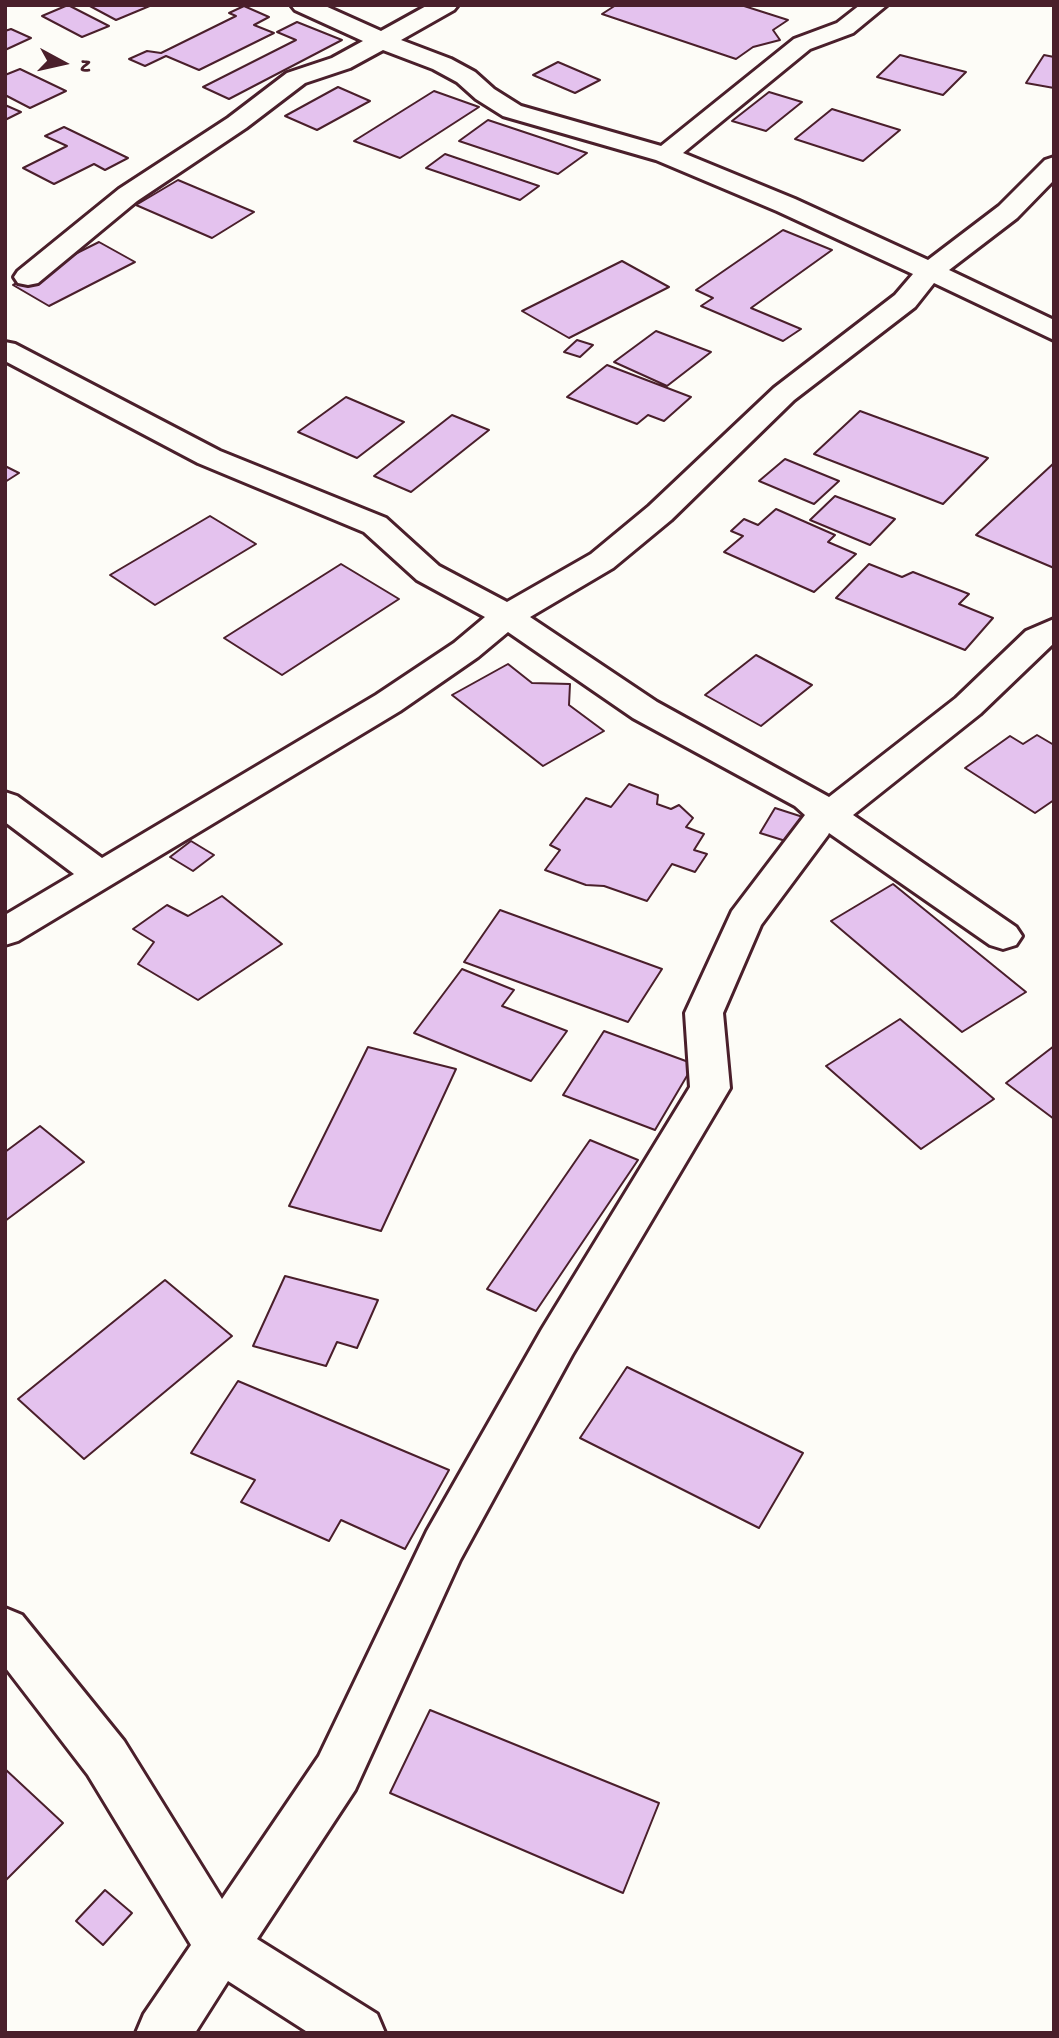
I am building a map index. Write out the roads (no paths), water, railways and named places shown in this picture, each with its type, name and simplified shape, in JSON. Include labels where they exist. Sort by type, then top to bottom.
[{"type":"street","points":[[303,5],[382,41],[442,64],[466,77],[485,94],[512,111],[665,155],[786,205],[1013,309],[1054,332]]},
{"type":"street","points":[[29,277],[128,195],[237,122],[296,78],[341,63],[446,5]]},
{"type":"street","points":[[665,155],[802,44],[845,28],[875,5]]},
{"type":"street","points":[[5,932],[388,703],[466,650],[507,616],[602,561],[660,513],[784,394],[905,301],[930,271],[1009,212],[1054,165]]},
{"type":"street","points":[[5,350],[209,457],[375,525],[428,573],[507,616],[645,710],[807,798],[1003,936]]},
{"type":"street","points":[[163,2033],[337,1773],[443,1546],[556,1342],[710,1088],[704,1013],[745,920],[815,826],[968,706],[1038,638],[1054,629]]},
{"type":"street","points":[[5,804],[100,875]]},
{"type":"street","points":[[5,1630],[106,1758],[222,1947],[358,2033]]}]
